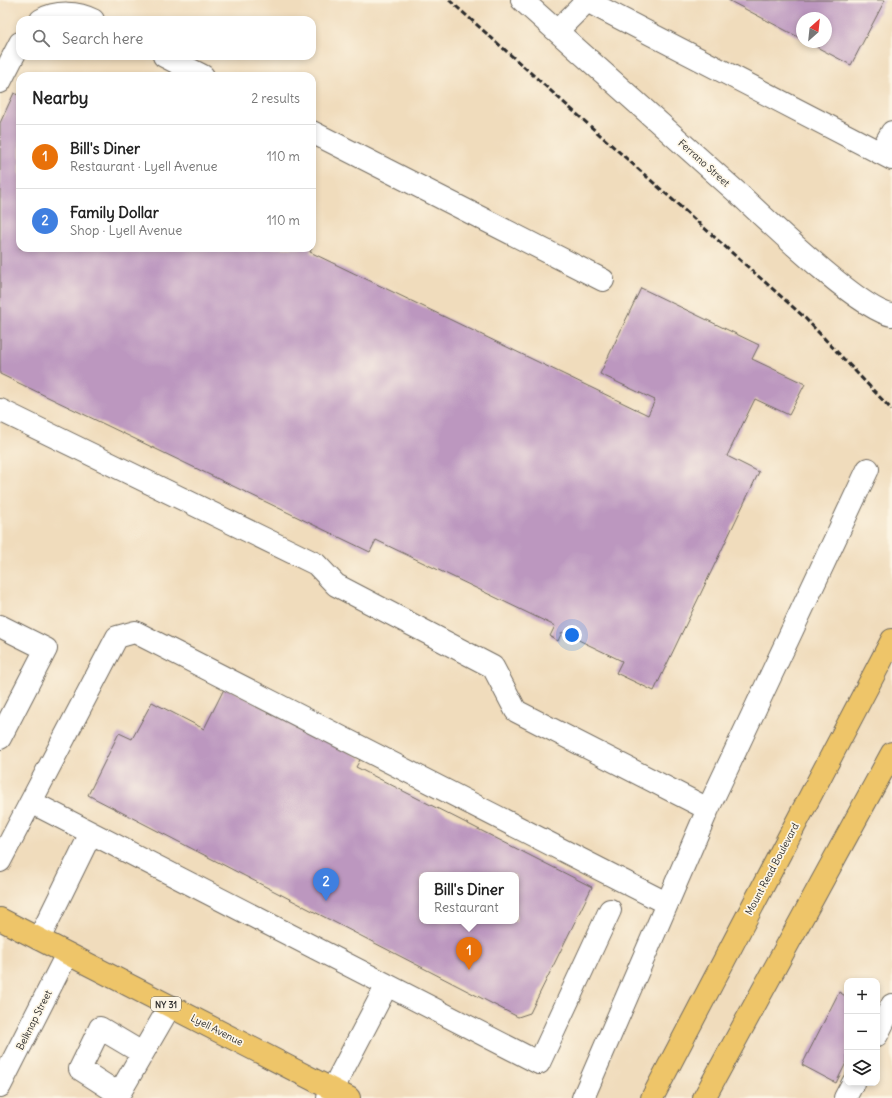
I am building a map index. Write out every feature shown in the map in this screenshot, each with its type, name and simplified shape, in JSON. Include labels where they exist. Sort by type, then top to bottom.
[{"type":"main road","name":"Mount Read Boulevard","points":[[652,1098],[892,640]]},
{"type":"main road","points":[[704,1098],[892,753]]},
{"type":"main road","name":"Lyell Avenue","points":[[0,919],[170,1006],[337,1095]]},
{"type":"street","name":"Ferrano Street","points":[[522,0],[790,240],[855,296],[884,314],[892,315]]},
{"type":"street","points":[[557,31],[588,1],[886,156],[892,132]]},
{"type":"street","points":[[52,16],[57,14],[72,14],[79,16]]},
{"type":"street","points":[[0,82],[16,51]]},
{"type":"street","points":[[172,60],[195,72]]},
{"type":"street","points":[[316,134],[603,280]]},
{"type":"street","points":[[0,410],[316,564],[336,585],[493,667],[516,711],[708,809]]},
{"type":"street","points":[[583,1098],[666,903],[708,809],[868,469]]},
{"type":"street","points":[[0,626],[46,649],[0,738]]},
{"type":"street","points":[[0,861],[117,637],[135,632],[666,903]]},
{"type":"street","points":[[31,802],[539,1063],[610,910]]},
{"type":"street","points":[[39,939],[91,833]]},
{"type":"street","name":"Belknap Street","points":[[0,1086],[6,1060],[67,954]]},
{"type":"street","points":[[337,1095],[388,985]]},
{"type":"street","points":[[880,1029],[892,1005]]},
{"type":"street","points":[[142,1053],[170,1006]]},
{"type":"street","points":[[846,1098],[852,1086]]},
{"type":"building","points":[[728,0],[885,0],[851,65],[818,48],[832,48],[832,12],[796,12],[796,36]]},
{"type":"building","points":[[14,93],[16,94],[16,252],[310,252],[648,415],[655,400],[600,374],[641,288],[759,345],[752,359],[805,384],[789,415],[755,399],[727,456],[759,472],[654,691],[616,673],[622,661],[562,632],[558,641],[550,636],[555,626],[376,540],[370,552],[0,374],[0,123]]},
{"type":"building","points":[[225,687],[361,758],[356,767],[592,887],[530,1013],[518,1017],[88,795],[119,733],[132,739],[152,702],[204,729]]},
{"type":"building","points":[[839,992],[844,995],[844,1067],[836,1083],[802,1065]]},
{"type":"railway","points":[[449,0],[804,317],[892,410]]},
{"type":"place","name":"Family Dollar","points":[[326,901]]},
{"type":"place","name":"Bill's Diner","points":[[469,970]]}]
